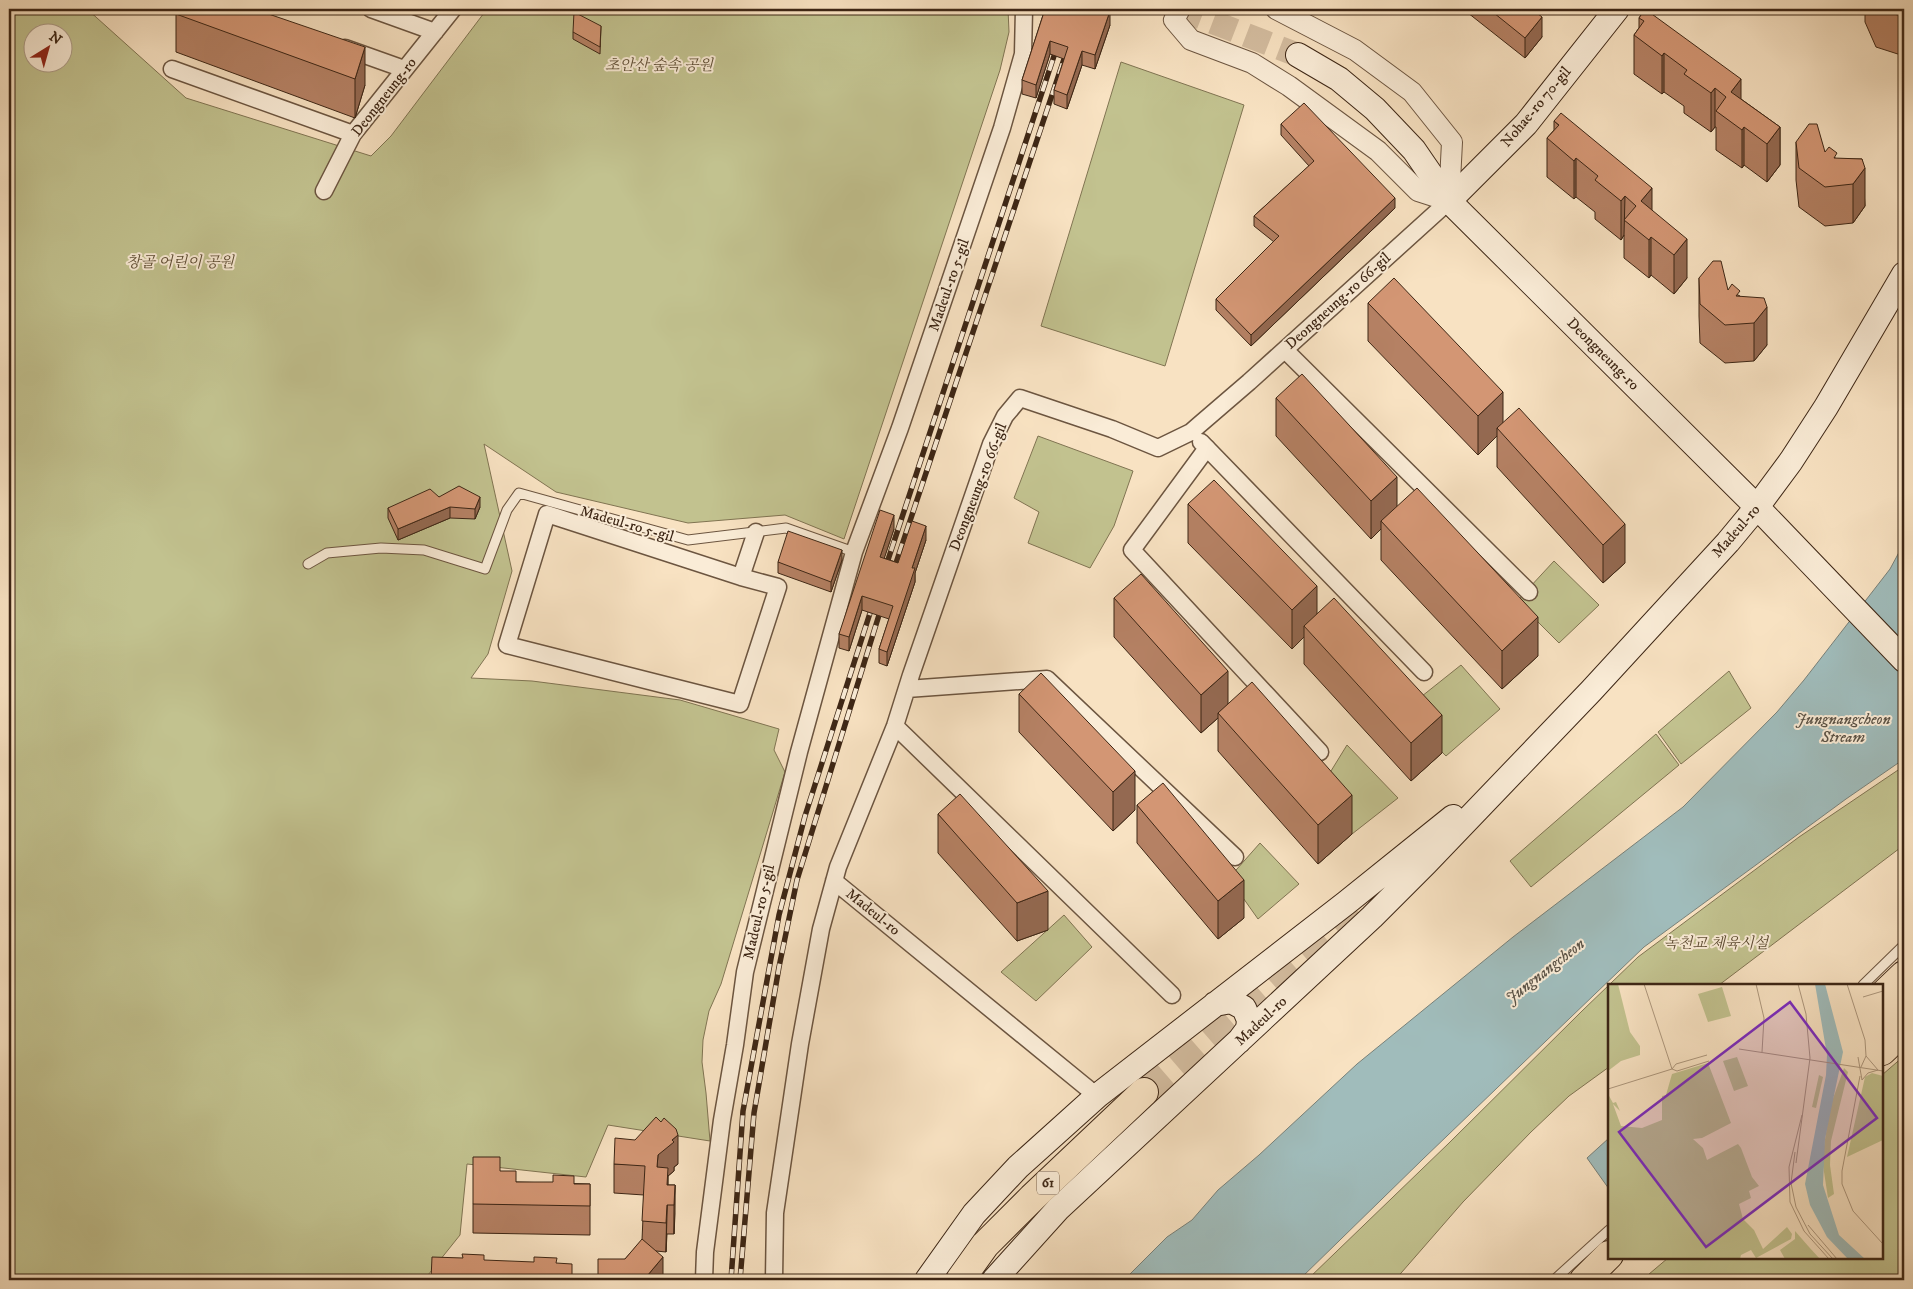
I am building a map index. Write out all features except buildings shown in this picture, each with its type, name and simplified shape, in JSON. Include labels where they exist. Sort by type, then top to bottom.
[{"type":"highway","points":[[1883,995],[1904,975]]},
{"type":"highway","points":[[1883,1020],[1904,1001]]},
{"type":"highway","points":[[1883,1050],[1904,1030]]},
{"type":"highway","name":"61","points":[[960,1280],[985,1245],[1144,1092]]},
{"type":"highway","points":[[1584,1280],[1614,1259]]},
{"type":"highway","points":[[1591,1280],[1614,1259]]},
{"type":"main road","name":"Nohae-ro 70-gil","points":[[1450,201],[1526,124],[1617,9]]},
{"type":"main road","name":"Deongneung-ro","points":[[1298,55],[1339,79],[1375,109],[1414,150],[1450,201],[1757,507],[1904,660]]},
{"type":"main road","name":"Madeul-ro","points":[[994,1280],[1058,1209],[1372,917],[1591,691],[1757,507],[1791,461],[1826,407],[1904,274]]},
{"type":"main road","name":"Madeul-ro","points":[[927,1280],[974,1214],[1018,1167],[1097,1096],[1346,903],[1526,758]]},
{"type":"main road","points":[[1215,1004],[1231,1001],[1244,1008],[1249,1020],[1248,1029],[1238,1042]]},
{"type":"street","points":[[371,9],[435,32]]},
{"type":"street","name":"Deongneung-ro","points":[[324,191],[353,134],[453,9]]},
{"type":"street","points":[[1180,9],[1174,20],[1191,40],[1252,63],[1289,86],[1378,151],[1418,191],[1450,201],[1452,142],[1412,92],[1355,50],[1276,9]]},
{"type":"street","name":"Madeul-ro 5-gil","points":[[704,1280],[705,1252],[722,1120],[745,972],[798,752],[854,552],[900,428],[1002,128],[1023,54],[1024,11]]},
{"type":"street","points":[[332,44],[404,69]]},
{"type":"street","points":[[172,69],[353,134]]},
{"type":"street","name":"Deongneung-ro 66-gil","points":[[774,1280],[775,1213],[798,1053],[821,929],[838,867],[896,726],[991,444],[1005,416],[1020,398],[1112,429],[1158,448],[1191,432],[1450,201]]},
{"type":"street","points":[[1285,350],[1529,592]]},
{"type":"street","points":[[1191,432],[1424,672]]},
{"type":"street","points":[[1207,448],[1132,550],[1320,752]]},
{"type":"street","points":[[547,514],[741,576],[778,587],[740,704],[507,645],[547,514]]},
{"type":"street","points":[[741,576],[756,532]]},
{"type":"street","points":[[907,689],[1047,679],[1235,857]]},
{"type":"street","points":[[896,726],[1172,995]]},
{"type":"street","name":"Madeul-ro","points":[[834,881],[1097,1096]]},
{"type":"lane","name":"Madeul-ro 5-gil","points":[[308,564],[327,553],[381,548],[424,550],[484,569],[507,510],[519,493],[688,540],[786,528],[854,552]]},
{"type":"lane","points":[[1864,984],[1904,945]]},
{"type":"lane","points":[[1554,1280],[1608,1231]]},
{"type":"green space","points":[[9,9],[87,9],[186,98],[371,156],[391,136],[487,9],[1008,9],[1009,32],[1000,70],[844,539],[785,515],[688,523],[556,492],[484,444],[512,571],[488,654],[471,678],[532,681],[680,700],[779,729],[774,750],[785,772],[721,984],[709,1011],[703,1040],[702,1062],[710,1141],[608,1125],[586,1177],[467,1164],[460,1235],[424,1280],[9,1280]]},
{"type":"green space","points":[[1121,62],[1244,105],[1165,366],[1041,326]]},
{"type":"green space","points":[[1038,436],[1133,471],[1114,526],[1090,568],[1028,543],[1039,512],[1014,498]]},
{"type":"green space","points":[[1554,561],[1599,605],[1559,643],[1517,601]]},
{"type":"green space","points":[[1461,665],[1500,709],[1446,756],[1402,712]]},
{"type":"green space","points":[[1729,671],[1751,708],[1681,764],[1658,732]]},
{"type":"green space","points":[[1656,734],[1679,765],[1531,887],[1510,861]]},
{"type":"green space","points":[[1347,745],[1398,798],[1352,834],[1323,784]]},
{"type":"green space","name":"녹천교 체육시설","points":[[1904,766],[1904,845],[1720,984],[1610,984],[1638,957],[1799,837]]},
{"type":"green space","points":[[1260,843],[1299,884],[1258,919],[1229,878]]},
{"type":"green space","points":[[1064,915],[1092,947],[1036,1001],[1001,972]]},
{"type":"green space","name":"녹천교 체육시설","points":[[1608,986],[1608,1068],[1569,1096],[1531,1132],[1463,1202],[1395,1280],[1307,1280],[1449,1143]]},
{"type":"green space","points":[[1904,1056],[1904,1280],[1642,1280],[1667,1259],[1883,1259],[1883,1074]]},
{"type":"water","name":"Jungnangcheon Stream","points":[[1904,543],[1904,759],[1846,799],[1644,947],[1299,1280],[1124,1280],[1167,1237],[1192,1220],[1218,1190],[1259,1155],[1357,1064],[1513,937],[1683,807],[1777,712],[1804,680],[1890,569]]},
{"type":"water","points":[[1608,1139],[1608,1188],[1587,1158]]},
{"type":"tunnel","points":[[1179,9],[1298,55]]},
{"type":"tunnel","points":[[1144,1092],[1306,951],[1414,864]]},
{"type":"railway","points":[[884,572],[1054,56]]},
{"type":"railway","points":[[892,575],[1064,59]]},
{"type":"railway","points":[[731,1280],[743,1111],[779,915],[805,816],[870,613]]},
{"type":"railway","points":[[740,1280],[754,1113],[779,967],[797,880],[879,615]]},
{"type":"park label","name":"초안산 숲속 공원","points":[[659,65]]},
{"type":"park label","name":"창골 어린이 공원","points":[[180,262]]},
{"type":"water label","name":"Jungnangcheon","points":[[1545,971]]}]
